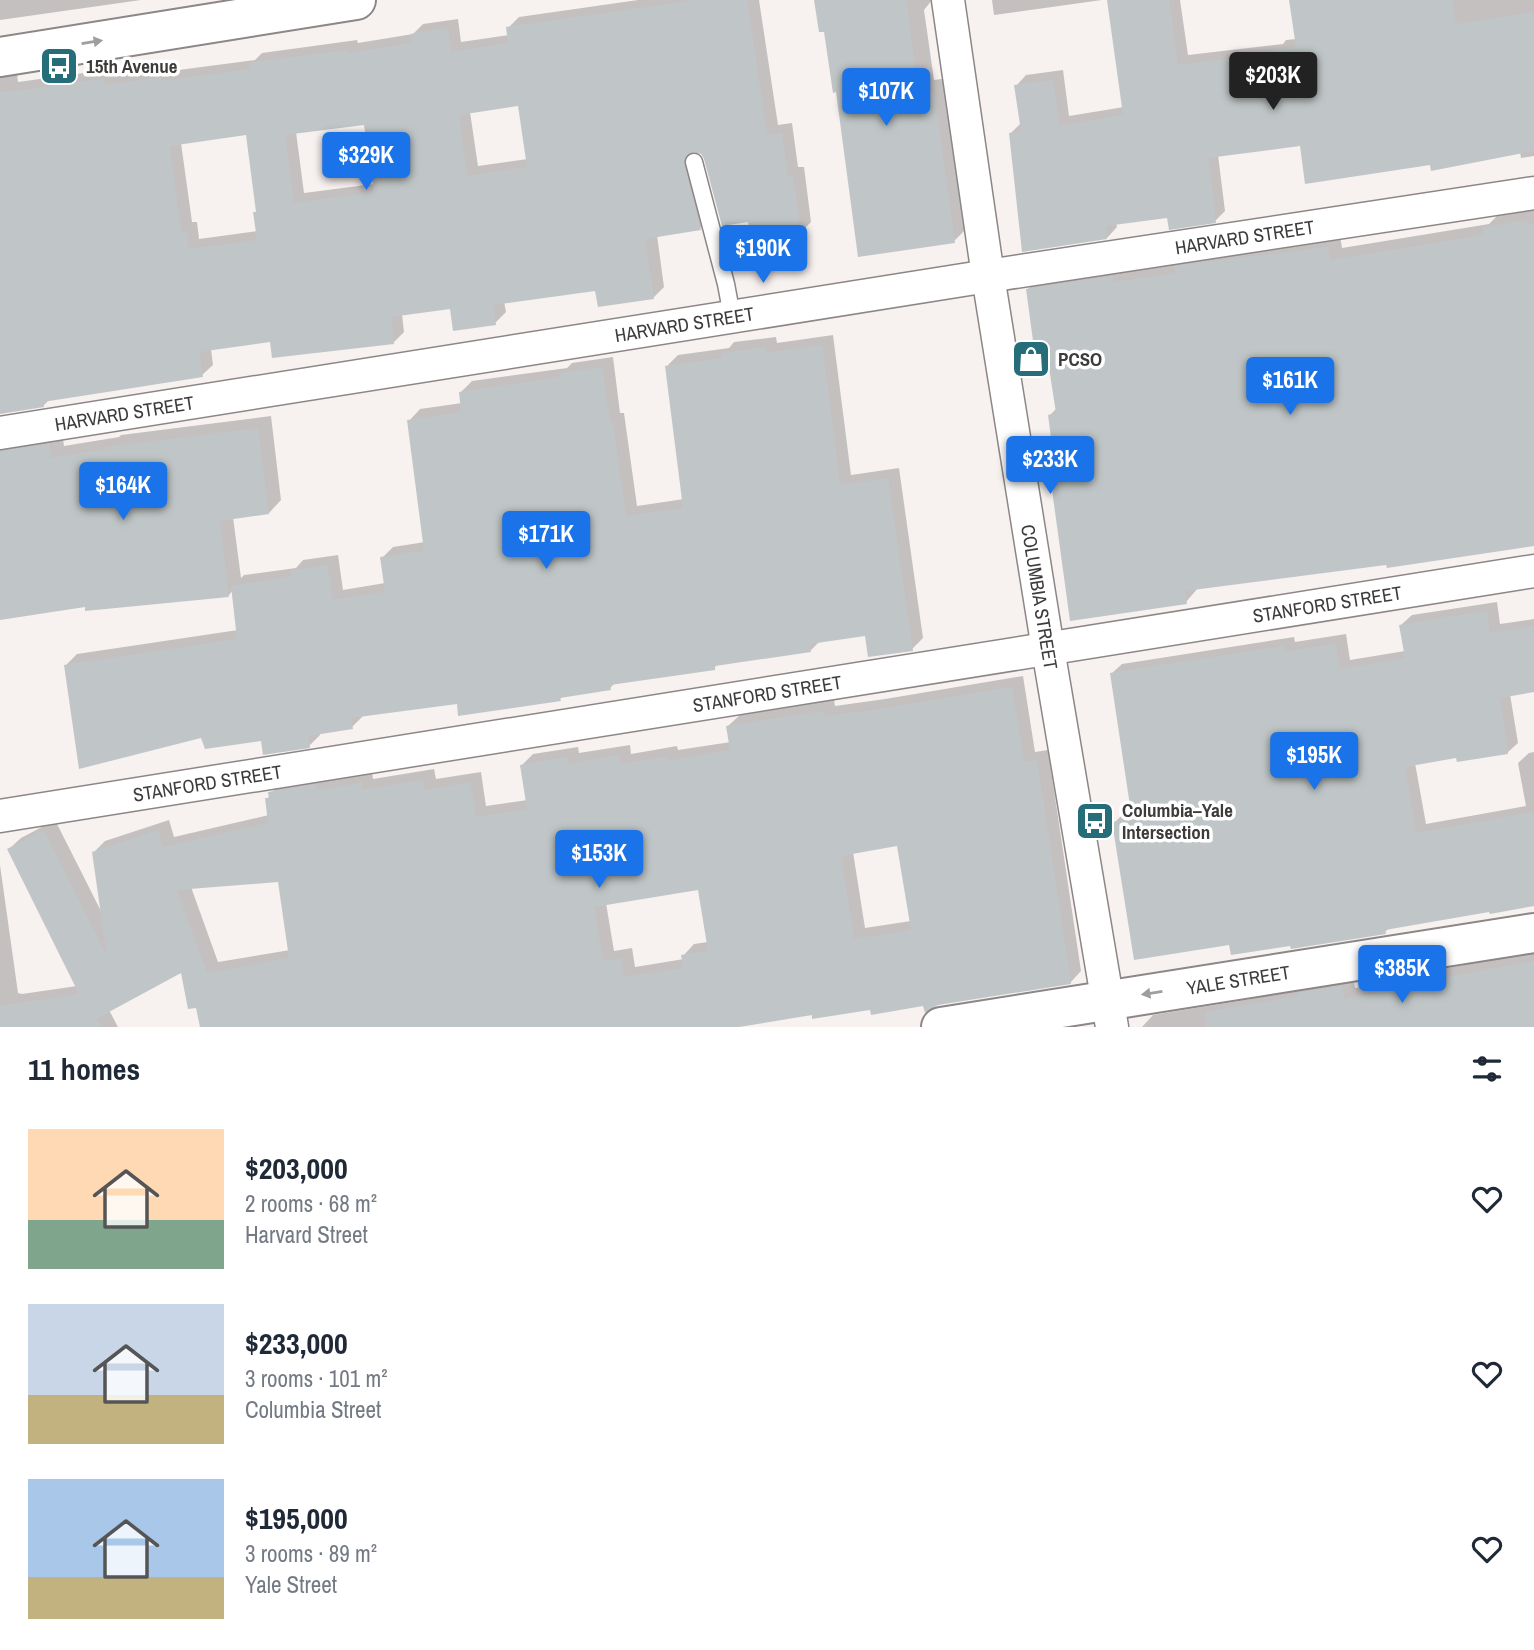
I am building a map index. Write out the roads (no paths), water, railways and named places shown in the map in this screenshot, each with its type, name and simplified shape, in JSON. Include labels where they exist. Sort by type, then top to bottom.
[{"type":"street","points":[[0,57],[356,0]]},
{"type":"street","name":"COLUMBIA STREET","points":[[948,0],[988,276],[1110,1013]]},
{"type":"street","name":"HARVARD STREET","points":[[0,433],[732,316],[1534,193]]},
{"type":"street","name":"STANFORD STREET","points":[[0,816],[1534,571]]},
{"type":"street","name":"YALE STREET","points":[[941,1027],[1110,1013],[1534,933]]},
{"type":"lane","points":[[694,162],[732,316]]},
{"type":"place","name":"15th Avenue","points":[[59,66]]},
{"type":"place","name":"PCSO","points":[[1031,359]]},
{"type":"place","name":"Columbia–Yale Intersection","points":[[1095,821]]}]
